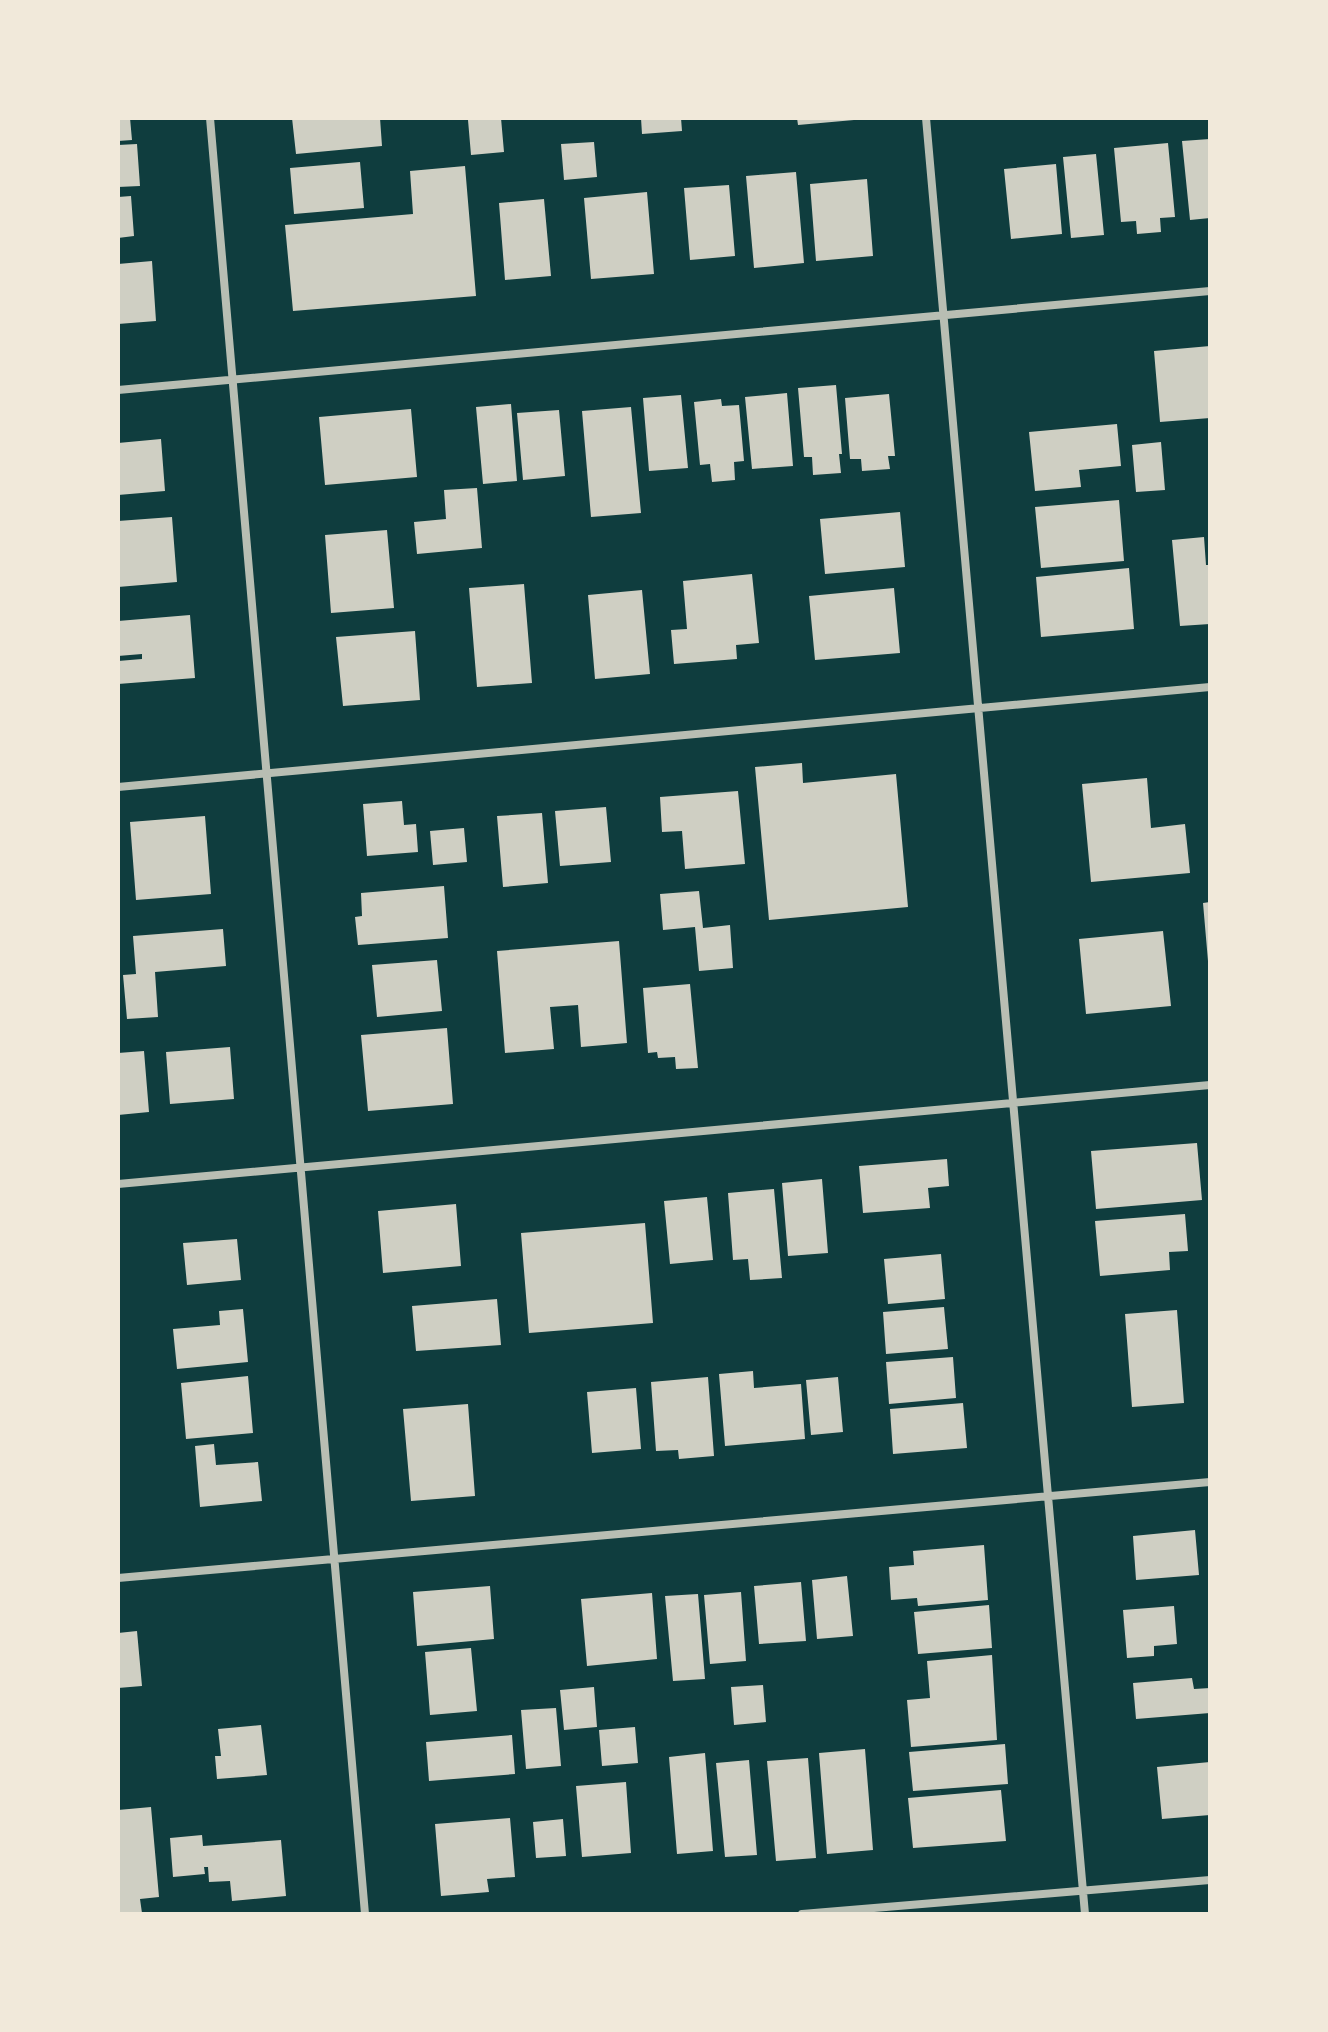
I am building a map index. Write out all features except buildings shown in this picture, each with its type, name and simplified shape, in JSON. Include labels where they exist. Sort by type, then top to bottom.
[{"type":"street","points":[[210,118],[365,1914]]},
{"type":"street","points":[[926,118],[1085,1914]]},
{"type":"street","points":[[118,390],[1210,291]]},
{"type":"street","points":[[118,787],[1210,687]]},
{"type":"street","points":[[118,1184],[1210,1085]]},
{"type":"street","points":[[118,1578],[1210,1482]]},
{"type":"street","points":[[802,1914],[1210,1880]]}]
